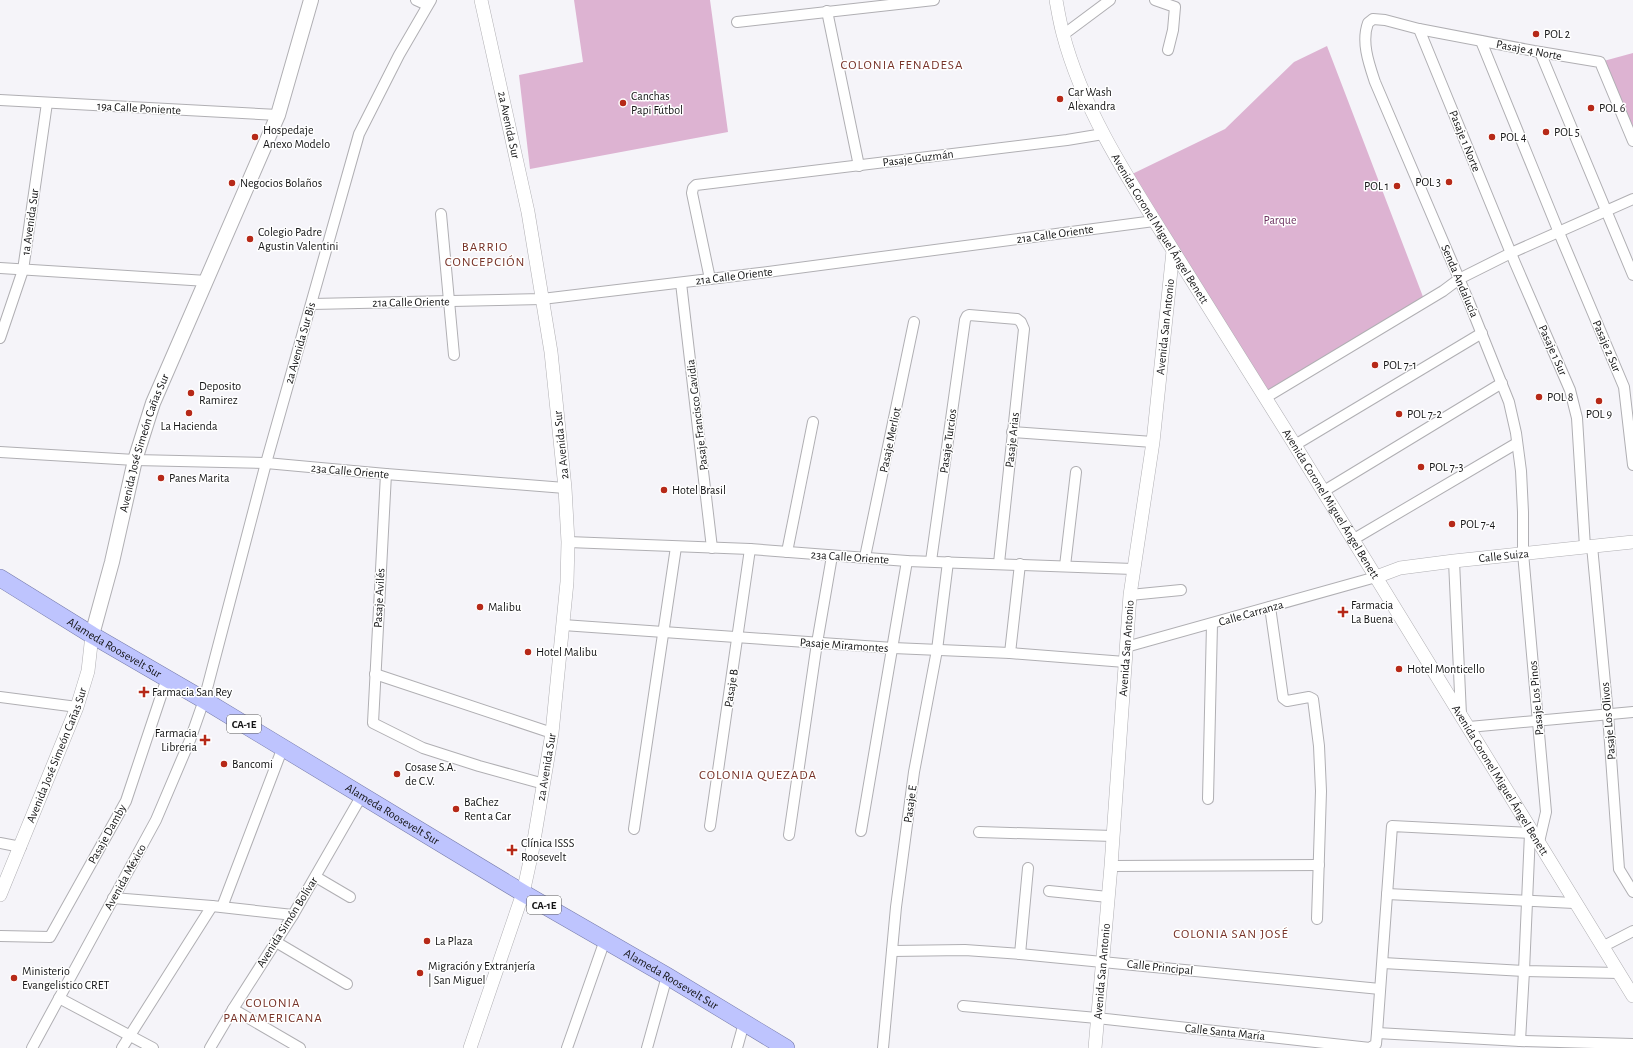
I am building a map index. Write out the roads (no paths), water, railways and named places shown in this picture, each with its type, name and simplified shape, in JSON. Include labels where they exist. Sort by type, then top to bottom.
[{"type":"highway","name":"Alameda Roosevelt Sur","points":[[0,578],[92,635],[283,747],[523,893],[606,940],[786,1048]]},
{"type":"main road","name":"Avenida José Simeón Cañas Sur","points":[[92,635],[112,562],[135,460],[153,403],[278,115],[311,0]]},
{"type":"street","points":[[416,0],[429,2]]},
{"type":"street","name":"2a Avenida Sur","points":[[470,1048],[523,893],[544,784],[552,732],[567,582],[568,542],[565,488],[551,352],[528,212],[481,0]]},
{"type":"street","points":[[737,22],[934,0]]},
{"type":"street","name":"Avenida Coronel Miguel Ángel Benett","points":[[1056,0],[1063,34],[1081,87],[1103,134],[1154,221],[1354,539],[1574,903],[1633,996]]},
{"type":"street","points":[[1063,34],[1110,0]]},
{"type":"street","points":[[1155,0],[1175,7],[1173,30],[1168,50]]},
{"type":"street","name":"2a Avenida Sur Bis","points":[[204,700],[266,462],[359,134],[429,2]]},
{"type":"street","points":[[827,11],[859,166]]},
{"type":"street","name":"Pasaje 4 Norte","points":[[1373,19],[1385,20],[1419,29],[1540,52],[1600,62],[1633,141]]},
{"type":"street","name":"Senda Andalucía","points":[[1373,19],[1368,23],[1366,38],[1367,57],[1375,82],[1482,333],[1509,402],[1517,443],[1520,471],[1523,512],[1523,553]]},
{"type":"street","name":"Pasaje 1 Norte","points":[[1419,29],[1511,253]]},
{"type":"street","name":"Pasaje 2 Sur","points":[[1482,41],[1559,232],[1624,387],[1633,465]]},
{"type":"street","points":[[1540,52],[1633,275]]},
{"type":"street","name":"19a Calle Poniente","points":[[0,100],[278,115]]},
{"type":"street","name":"1a Avenida Sur","points":[[0,338],[23,270],[47,103]]},
{"type":"street","name":"Pasaje Guzmán","points":[[710,279],[692,193],[693,188],[696,186],[1067,140],[1103,134]]},
{"type":"street","points":[[1265,398],[1443,291],[1459,279],[1511,253],[1633,199]]},
{"type":"street","points":[[441,214],[454,355]]},
{"type":"street","name":"21a Calle Oriente","points":[[312,304],[542,299],[681,283],[1154,221]]},
{"type":"street","name":"Avenida San Antonio","points":[[1095,1048],[1111,866],[1130,595],[1153,442],[1173,251]]},
{"type":"street","name":"Pasaje 1 Sur","points":[[1511,253],[1570,390],[1577,418],[1589,546]]},
{"type":"street","points":[[0,268],[207,280]]},
{"type":"street","name":"Pasaje Francisco Gavidia","points":[[681,283],[712,548]]},
{"type":"street","name":"Pasaje Turcios","points":[[931,561],[965,320],[969,315],[1017,319]]},
{"type":"street","name":"Pasaje Arias","points":[[999,563],[1024,329],[1021,322],[1017,319]]},
{"type":"street","name":"Pasaje Merliot","points":[[865,558],[914,322]]},
{"type":"street","points":[[1295,445],[1482,333]]},
{"type":"street","points":[[1324,492],[1502,383]]},
{"type":"street","points":[[787,552],[813,422]]},
{"type":"street","points":[[1012,432],[1153,442]]},
{"type":"street","points":[[1354,539],[1517,443]]},
{"type":"street","name":"23a Calle Oriente","points":[[0,452],[135,460],[266,462],[386,474],[565,488]]},
{"type":"street","points":[[1065,566],[1076,472]]},
{"type":"street","name":"Pasaje Avilés","points":[[386,474],[372,723],[422,748],[544,784]]},
{"type":"street","name":"23a Calle Oriente","points":[[568,542],[750,549],[832,556],[948,562],[1133,569]]},
{"type":"street","name":"Calle Suiza","points":[[1376,577],[1400,568],[1523,553],[1633,542]]},
{"type":"street","name":"Pasaje Los Olivos","points":[[1589,546],[1608,715],[1619,869],[1633,892]]},
{"type":"street","points":[[634,829],[676,547]]},
{"type":"street","name":"Pasaje B","points":[[710,826],[750,549]]},
{"type":"street","name":"Pasaje Los Pinos","points":[[1520,1041],[1527,901],[1534,836],[1546,812],[1523,553]]},
{"type":"street","points":[[789,834],[817,642],[832,556]]},
{"type":"street","points":[[861,831],[907,560]]},
{"type":"street","points":[[1454,561],[1461,715]]},
{"type":"street","name":"Pasaje E","points":[[883,1048],[896,907],[914,772],[937,650],[948,562]]},
{"type":"street","points":[[1010,653],[1020,564]]},
{"type":"street","name":"Calle Carranza","points":[[1126,647],[1376,577]]},
{"type":"street","points":[[1130,595],[1181,590]]},
{"type":"street","points":[[1270,607],[1283,698],[1287,701],[1309,696],[1313,699],[1321,769],[1317,919]]},
{"type":"street","points":[[1208,800],[1212,624]]},
{"type":"street","name":"Pasaje Miramontes","points":[[563,625],[738,638],[893,648],[1010,653],[1125,662]]},
{"type":"street","name":"Avenida José Simeón Cañas Sur","points":[[0,895],[21,847],[77,706],[88,671],[92,635]]},
{"type":"street","points":[[375,674],[552,732]]},
{"type":"street","name":"Pasaje Damby","points":[[0,936],[50,937],[126,801],[167,678]]},
{"type":"street","points":[[0,697],[77,706]]},
{"type":"street","name":"Avenida México","points":[[32,1048],[156,820],[190,740],[204,700]]},
{"type":"street","points":[[1469,727],[1633,712]]},
{"type":"street","points":[[122,1048],[217,907],[283,747]]},
{"type":"street","name":"Avenida Simón Bolívar","points":[[210,1048],[316,877],[362,795]]},
{"type":"street","points":[[1376,1039],[1383,962],[1391,827],[1393,825],[1534,836]]},
{"type":"street","points":[[979,832],[1113,836]]},
{"type":"street","points":[[0,843],[21,847]]},
{"type":"street","points":[[1111,866],[1319,865]]},
{"type":"street","points":[[1020,954],[1028,868]]},
{"type":"street","points":[[316,877],[350,897]]},
{"type":"street","points":[[1049,891],[1108,897]]},
{"type":"street","points":[[1387,894],[1574,903]]},
{"type":"street","points":[[113,898],[293,915]]},
{"type":"street","points":[[1602,947],[1633,931]]},
{"type":"street","points":[[567,1048],[606,940]]},
{"type":"street","points":[[276,942],[347,984]]},
{"type":"street","name":"Calle Principal","points":[[892,951],[965,950],[1020,954],[1380,989]]},
{"type":"street","points":[[1383,962],[1524,971],[1619,973]]},
{"type":"street","points":[[647,1048],[667,976]]},
{"type":"street","points":[[59,998],[153,1048]]},
{"type":"street","name":"Calle Santa María","points":[[962,1006],[1097,1018],[1370,1048],[1376,1039],[1520,1041],[1589,1046],[1633,1044]]},
{"type":"street","points":[[233,1009],[298,1048]]},
{"type":"street","points":[[737,1048],[744,1023]]},
{"type":"place","name":"POL 2","points":[[1536,34]]},
{"type":"place","name":"Car Wash Alexandra","points":[[1060,99]]},
{"type":"place","name":"Canchas Papi Fútbol","points":[[623,103]]},
{"type":"place","name":"POL 6","points":[[1591,108]]},
{"type":"place","name":"POL 5","points":[[1546,132]]},
{"type":"place","name":"Hospedaje Anexo Modelo","points":[[255,137]]},
{"type":"place","name":"POL 4","points":[[1492,137]]},
{"type":"place","name":"POL 3","points":[[1449,182]]},
{"type":"place","name":"Negocios Bolaños","points":[[232,183]]},
{"type":"place","name":"POL 1","points":[[1397,186]]},
{"type":"place","name":"Colegio Padre Agustin Valentini","points":[[250,239]]},
{"type":"place","name":"POL 7-1","points":[[1375,365]]},
{"type":"place","name":"Deposito Ramirez","points":[[191,393]]},
{"type":"place","name":"POL 8","points":[[1539,397]]},
{"type":"place","name":"POL 9","points":[[1599,401]]},
{"type":"place","name":"La Hacienda","points":[[189,413]]},
{"type":"place","name":"POL 7-2","points":[[1399,414]]},
{"type":"place","name":"POL 7-3","points":[[1421,467]]},
{"type":"place","name":"Panes Marita","points":[[161,478]]},
{"type":"place","name":"Hotel Brasil","points":[[664,490]]},
{"type":"place","name":"POL 7-4","points":[[1452,524]]},
{"type":"place","name":"Malibu","points":[[480,607]]},
{"type":"place","name":"Farmacia La Buena","points":[[1343,612]]},
{"type":"place","name":"Hotel Malibu","points":[[528,652]]},
{"type":"place","name":"Hotel Monticello","points":[[1399,669]]},
{"type":"place","name":"Farmacia San Rey","points":[[144,692]]},
{"type":"place","name":"Farmacia Libreria","points":[[205,740]]},
{"type":"place","name":"Bancomi","points":[[224,764]]},
{"type":"place","name":"Cosase S.A. de C.V.","points":[[397,774]]},
{"type":"place","name":"BaChez Rent a Car","points":[[456,809]]},
{"type":"place","name":"Clínica ISSS Roosevelt","points":[[512,850]]},
{"type":"place","name":"La Plaza","points":[[427,941]]},
{"type":"place","name":"Migración y Extranjería | San Miguel","points":[[420,973]]},
{"type":"place","name":"Ministerio Evangelistico CRET","points":[[14,978]]},
{"type":"district","name":"COLONIA FENADESA","points":[[902,65]]},
{"type":"district","name":"BARRIO CONCEPCIÓN","points":[[485,254]]},
{"type":"district","name":"COLONIA QUEZADA","points":[[758,775]]},
{"type":"district","name":"COLONIA SAN JOSÉ","points":[[1231,934]]},
{"type":"district","name":"COLONIA PANAMERICANA","points":[[273,1010]]},
{"type":"park label","name":"Parque","points":[[1280,220]]}]
